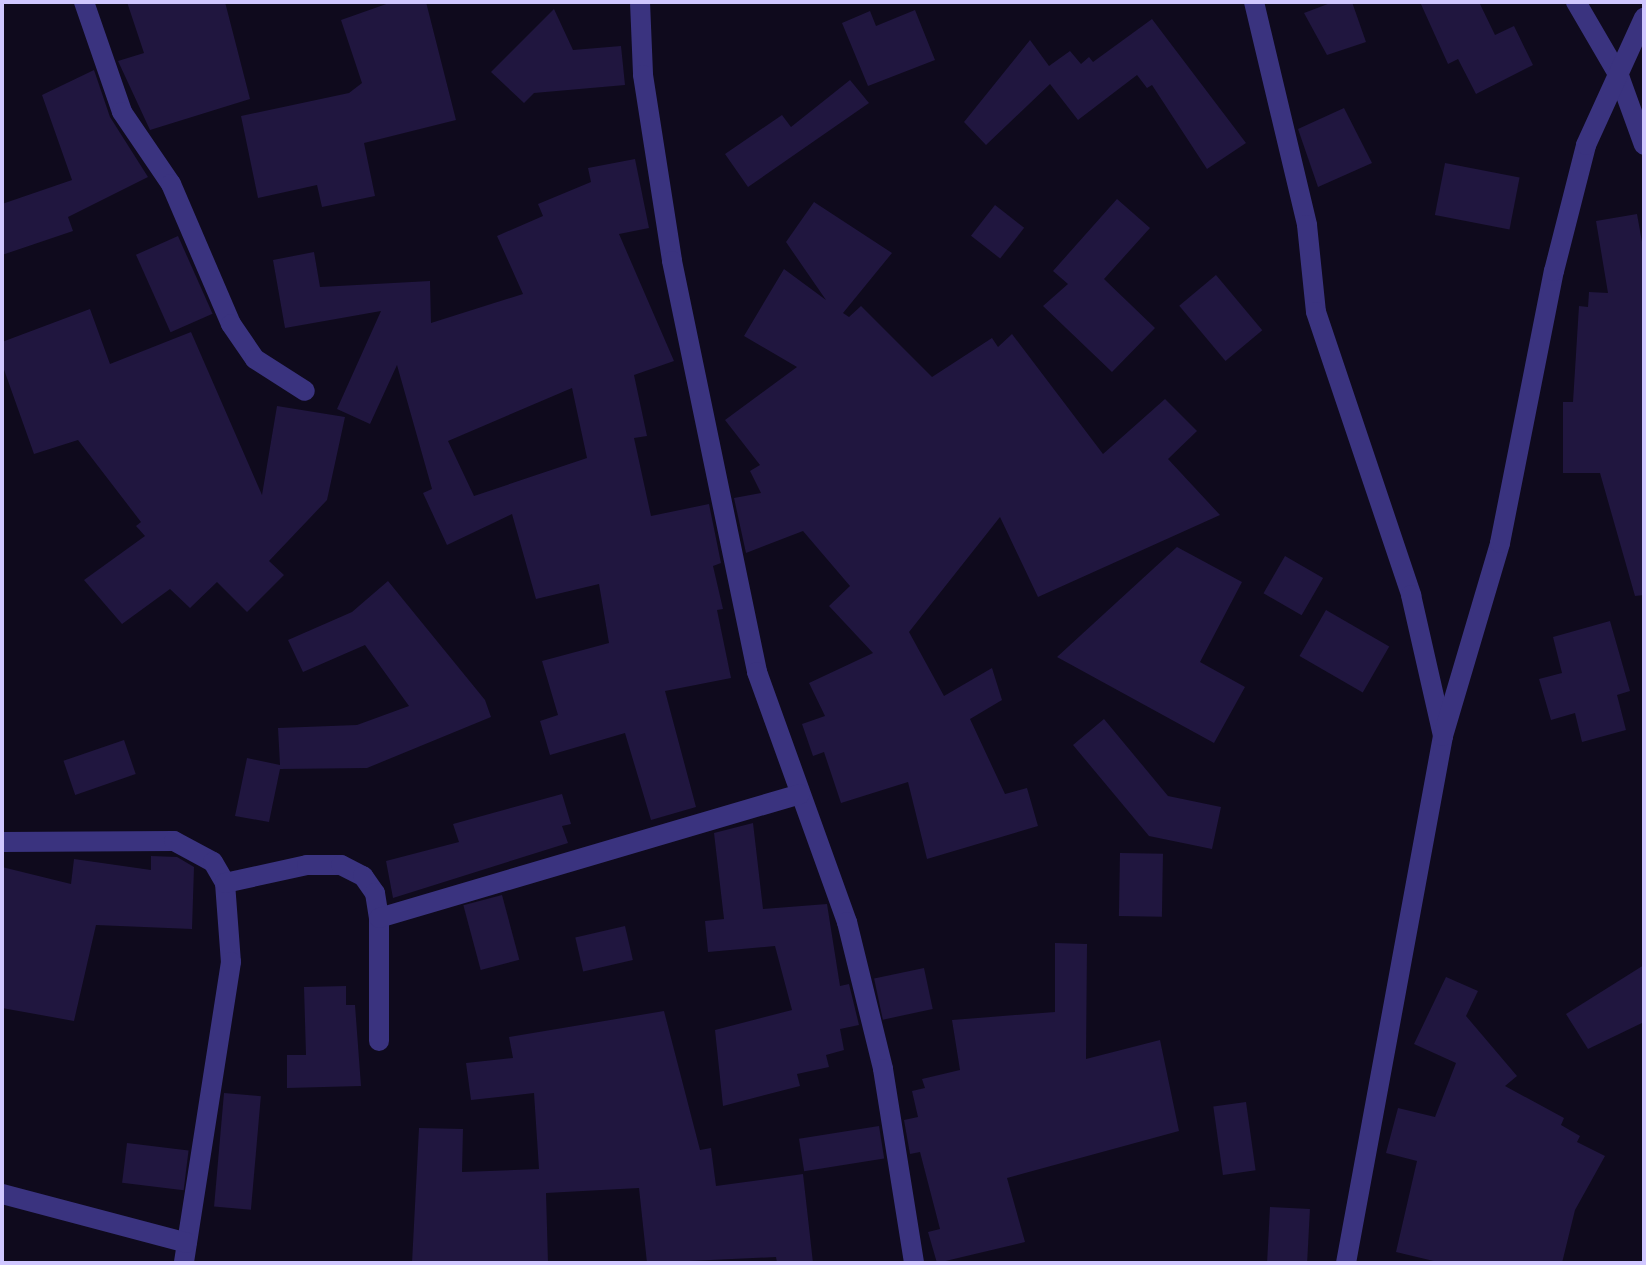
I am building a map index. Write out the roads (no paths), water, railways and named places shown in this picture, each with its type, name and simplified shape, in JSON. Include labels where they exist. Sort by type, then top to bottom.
[{"type":"street","points":[[84,2],[122,112],[171,184],[231,324],[255,359],[305,391]]},
{"type":"street","points":[[640,2],[650,131],[692,365],[757,672],[847,922],[869,1010],[914,1263]]},
{"type":"street","points":[[1254,2],[1307,225],[1316,312],[1411,595],[1443,736]]},
{"type":"street","points":[[1576,2],[1619,76],[1644,145]]},
{"type":"street","points":[[1346,1263],[1443,736],[1500,543],[1524,408],[1586,145],[1644,18]]},
{"type":"street","points":[[379,918],[800,794]]},
{"type":"street","points":[[2,842],[174,841],[213,862],[225,883],[231,962],[186,1253],[2,1194]]},
{"type":"street","points":[[225,883],[307,865],[341,865],[363,876],[375,893],[379,918],[379,1041]]}]
